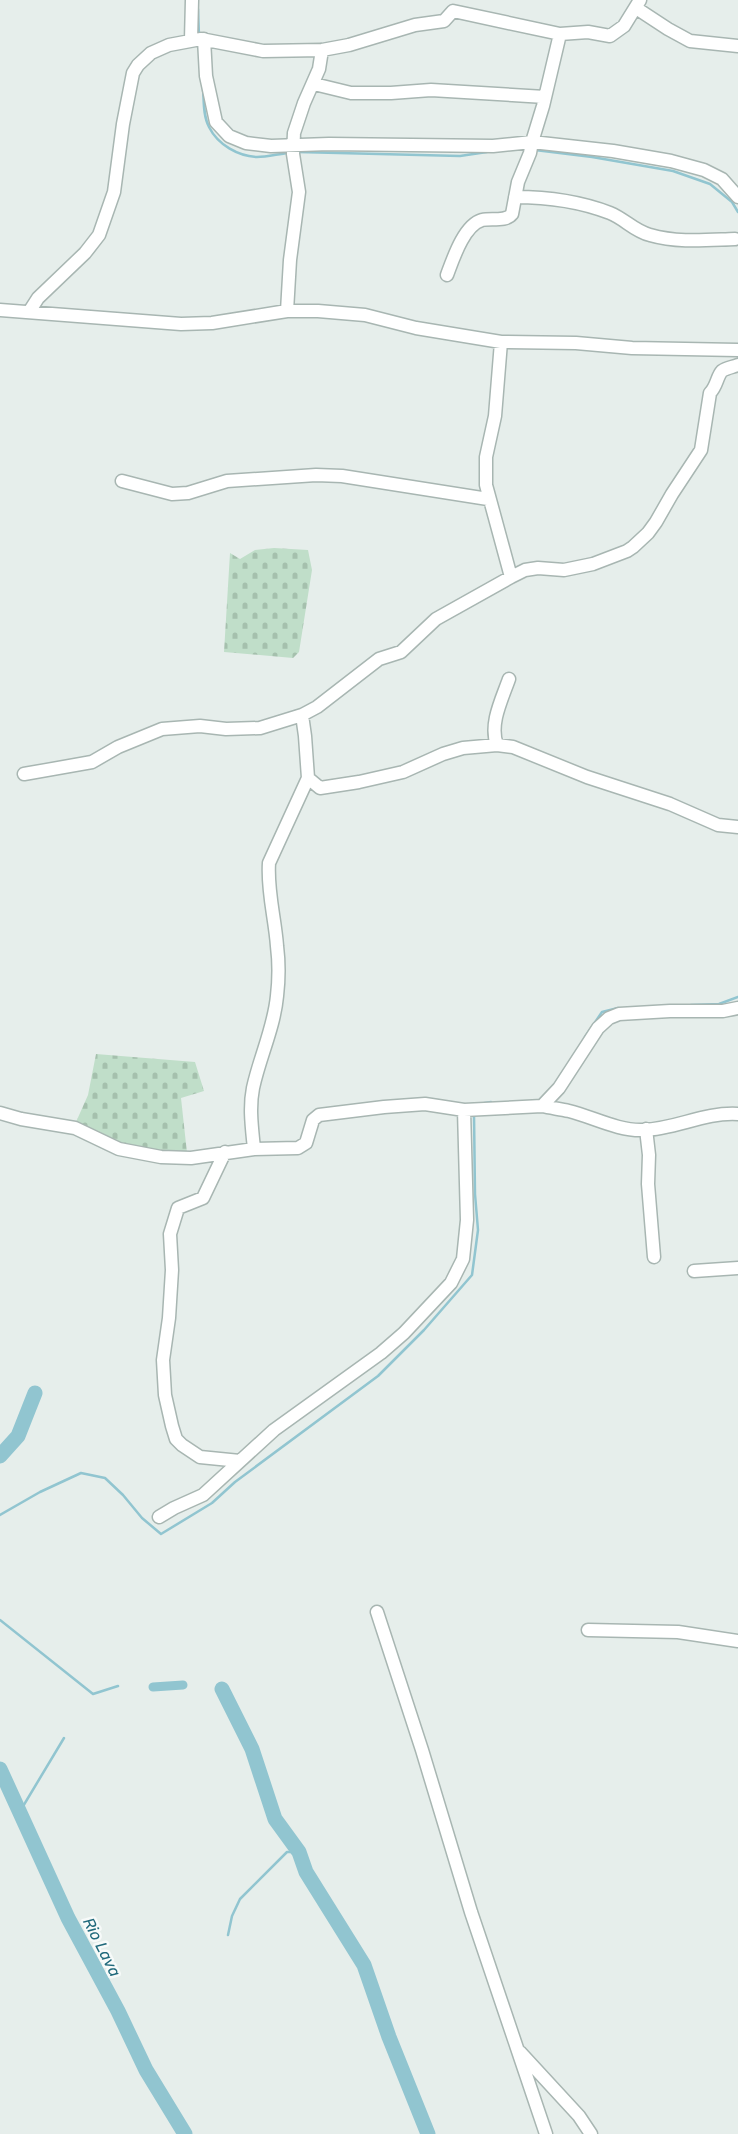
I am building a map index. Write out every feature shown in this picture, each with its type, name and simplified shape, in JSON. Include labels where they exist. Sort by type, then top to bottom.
[{"type":"street","points":[[192,0],[198,39],[216,122],[229,136],[246,143],[293,150],[493,146],[612,151],[671,161],[704,170],[722,179],[738,197]]},
{"type":"street","points":[[29,312],[38,298],[85,253],[99,235],[114,192],[123,124],[133,74],[138,65],[151,53],[169,44],[198,39],[264,51],[322,50],[349,45],[415,25],[444,20],[454,6],[560,34],[588,32],[610,36],[624,26],[638,4],[668,29],[690,41],[738,46]]},
{"type":"street","points":[[447,275],[466,234],[481,220],[509,217],[545,97],[560,34]]},
{"type":"street","points":[[287,311],[291,250],[299,192],[293,150],[294,133],[304,103],[314,84],[322,50]]},
{"type":"street","points":[[314,84],[351,93],[431,90],[545,97]]},
{"type":"street","points":[[515,197],[564,200],[588,206],[611,213],[624,220],[638,232],[670,240],[735,239]]},
{"type":"street","points":[[0,310],[181,324],[212,323],[287,311],[318,311],[365,315],[416,328],[501,342],[576,343],[632,348],[738,350]]},
{"type":"street","points":[[501,342],[495,416],[486,457],[486,485],[488,499],[511,577]]},
{"type":"street","points":[[24,774],[92,762],[118,747],[162,729],[200,726],[226,729],[260,728],[302,715],[317,707],[379,659],[401,652],[436,620],[511,577],[525,570],[538,568],[564,570],[593,564],[627,551],[648,533],[701,450],[710,393],[724,370],[738,365]]},
{"type":"street","points":[[122,480],[172,494],[188,493],[226,481],[316,475],[342,476],[488,499]]},
{"type":"street","points":[[497,746],[494,737],[496,716],[509,679]]},
{"type":"street","points":[[254,1148],[251,1107],[253,1088],[271,1032],[278,991],[278,946],[268,878],[270,863],[308,778],[302,715]]},
{"type":"street","points":[[308,778],[316,786],[325,789],[403,772],[443,754],[464,748],[497,746],[513,748],[587,777],[670,804],[718,825],[738,827]]},
{"type":"street","points":[[542,1106],[559,1088],[598,1028],[609,1018],[619,1014],[670,1010],[723,1011],[738,1008]]},
{"type":"street","points":[[0,1113],[20,1119],[76,1128],[119,1149],[161,1157],[191,1158],[254,1148],[302,1146],[306,1143],[313,1120],[319,1115],[384,1107],[425,1104],[464,1110],[542,1106],[567,1110],[616,1126],[646,1129],[666,1128],[708,1114],[738,1114]]},
{"type":"street","points":[[159,1517],[203,1495],[274,1430],[381,1353],[404,1333],[451,1283],[463,1259],[467,1220],[464,1110]]},
{"type":"street","points":[[646,1129],[654,1257]]},
{"type":"street","points":[[225,1152],[203,1198],[182,1206],[176,1211],[170,1234],[172,1270],[169,1318],[162,1376],[176,1439],[200,1457],[240,1461]]},
{"type":"street","points":[[694,1271],[738,1268]]},
{"type":"street","points":[[376,1612],[422,1750],[471,1912],[546,2134]]},
{"type":"street","points":[[588,1630],[678,1632],[738,1641]]},
{"type":"street","points":[[517,2049],[580,2116],[591,2134]]},
{"type":"green space","points":[[274,548],[308,550],[312,570],[299,652],[293,658],[224,652],[230,553],[240,559],[255,550]]},
{"type":"green space","points":[[96,1054],[195,1062],[204,1091],[181,1098],[187,1153],[159,1155],[118,1145],[76,1122],[88,1095]]},
{"type":"waterway","points":[[198,9],[199,36]]},
{"type":"waterway","points":[[203,89],[207,123],[223,144],[236,152],[257,157],[288,153]]},
{"type":"waterway","points":[[535,150],[592,157],[673,171],[710,184],[732,202],[738,212]]},
{"type":"waterway","points":[[298,152],[460,156],[487,152]]},
{"type":"waterway","points":[[691,1005],[719,1004],[738,997]]},
{"type":"waterway","points":[[585,1037],[602,1012],[618,1008]]},
{"type":"waterway","points":[[479,1104],[491,1102]]},
{"type":"waterway","points":[[0,1515],[40,1492],[81,1473],[105,1478],[123,1495],[142,1518],[161,1534],[212,1503],[235,1482],[378,1376],[424,1330],[472,1275],[478,1230],[475,1194],[474,1114]]},
{"type":"waterway","points":[[0,1456],[18,1436],[35,1393]]},
{"type":"waterway","points":[[0,1620],[93,1694],[118,1686]]},
{"type":"waterway","points":[[153,1687],[183,1685]]},
{"type":"waterway","points":[[222,1689],[252,1749],[275,1819],[299,1852],[306,1872],[364,1965],[389,2037],[428,2134]]},
{"type":"waterway","points":[[19,1813],[64,1738]]},
{"type":"waterway","name":"Rio Lava","points":[[0,1769],[68,1918],[118,2011],[146,2070],[185,2134]]},
{"type":"waterway","points":[[228,1935],[232,1916],[240,1899],[287,1852],[299,1852]]}]
